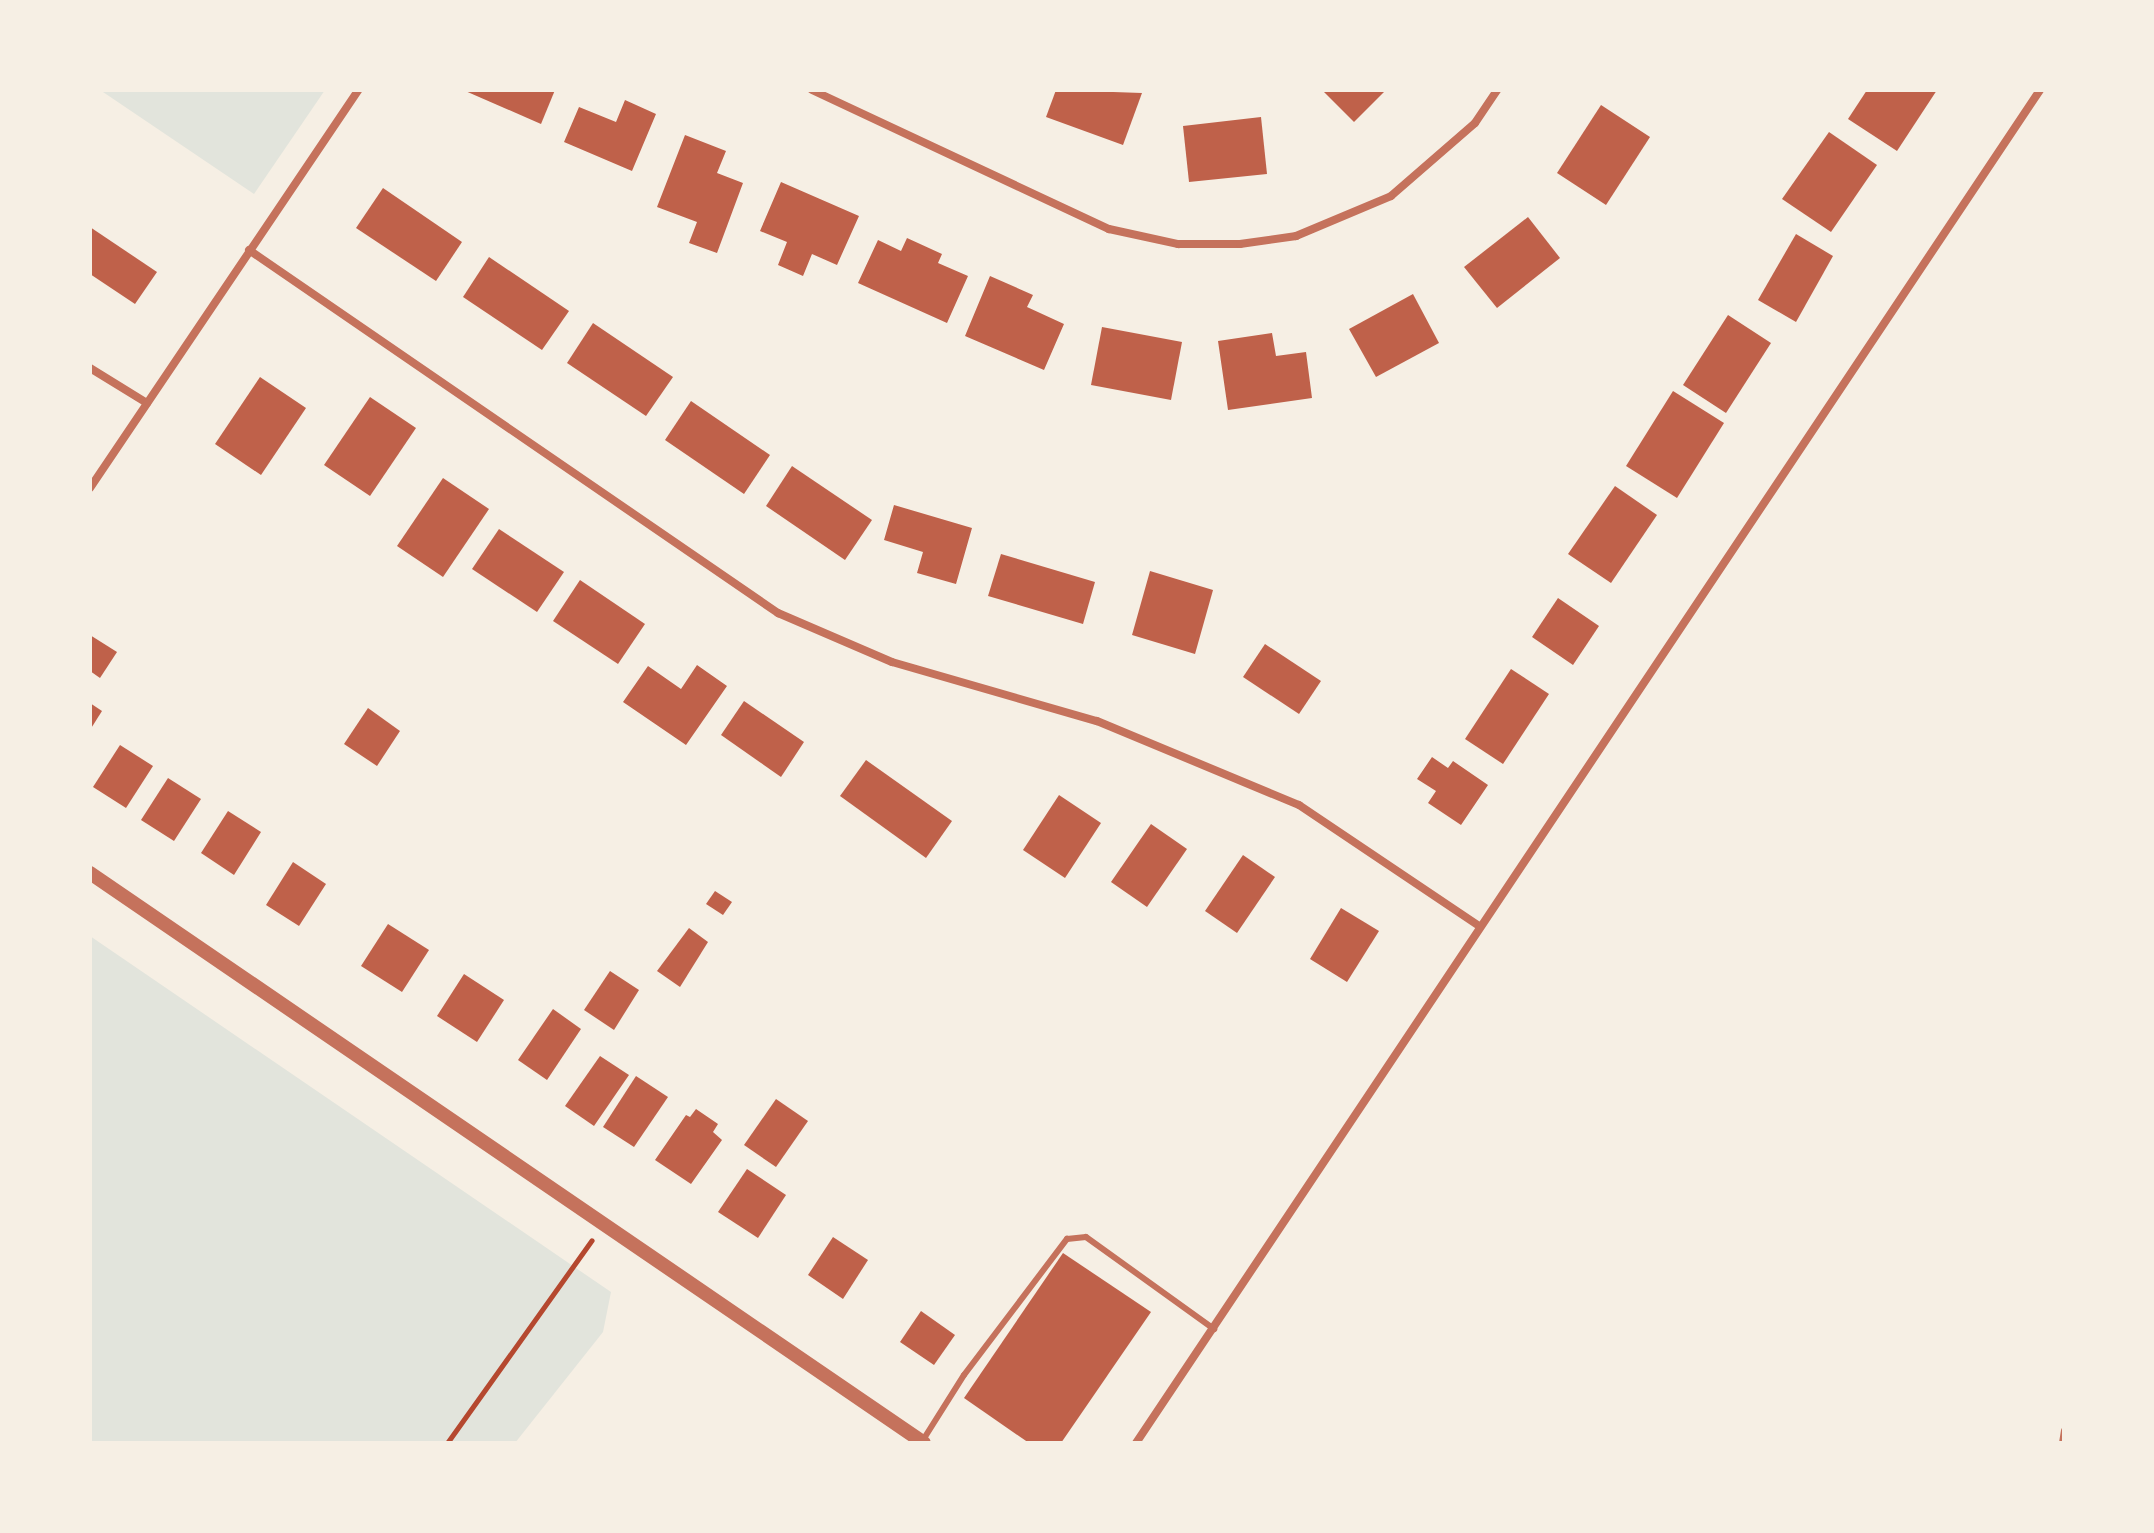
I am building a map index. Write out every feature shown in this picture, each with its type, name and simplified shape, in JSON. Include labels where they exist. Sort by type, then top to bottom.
[{"type":"street","points":[[90,488],[358,90]]},
{"type":"street","points":[[812,90],[1109,229],[1178,244],[1240,244],[1296,236],[1391,196],[1475,123],[1497,90]]},
{"type":"street","points":[[1136,1443],[2040,90]]},
{"type":"street","points":[[249,250],[778,613],[892,662],[1097,721],[1299,805],[1479,926]]},
{"type":"street","points":[[90,368],[147,403]]},
{"type":"street","points":[[90,873],[923,1442]]},
{"type":"lane","points":[[923,1442],[973,1363],[1067,1239],[1086,1237],[1214,1329]]},
{"type":"lane","points":[[2062,1443],[2064,1430]]},
{"type":"path","points":[[447,1443],[605,1223]]},
{"type":"shaded area","points":[[100,90],[325,90],[254,194]]},
{"type":"shaded area","points":[[90,936],[611,1292],[603,1332],[515,1443],[90,1443]]},
{"type":"building","points":[[463,90],[555,90],[541,124]]},
{"type":"building","points":[[1056,90],[1142,93],[1123,145],[1046,117]]},
{"type":"building","points":[[1322,90],[1386,90],[1354,122]]},
{"type":"building","points":[[1867,90],[1937,90],[1897,151],[1848,119]]},
{"type":"building","points":[[625,100],[656,114],[632,171],[564,142],[579,107],[616,122]]},
{"type":"building","points":[[1601,105],[1650,137],[1606,205],[1557,173]]},
{"type":"building","points":[[1261,117],[1267,174],[1189,182],[1183,126]]},
{"type":"building","points":[[1829,132],[1877,165],[1831,232],[1782,199]]},
{"type":"building","points":[[685,135],[726,151],[717,173],[743,183],[717,253],[689,243],[697,222],[657,207]]},
{"type":"building","points":[[781,182],[859,216],[837,265],[812,254],[803,276],[778,265],[787,242],[760,231]]},
{"type":"building","points":[[383,188],[462,242],[436,281],[356,228]]},
{"type":"building","points":[[1528,217],[1560,258],[1497,308],[1464,267]]},
{"type":"building","points":[[90,227],[157,272],[135,304],[90,274]]},
{"type":"building","points":[[1796,234],[1833,256],[1796,322],[1758,300]]},
{"type":"building","points":[[907,238],[942,254],[938,263],[968,276],[947,323],[858,283],[878,240],[901,251]]},
{"type":"building","points":[[489,257],[569,311],[542,350],[463,297]]},
{"type":"building","points":[[990,276],[1033,295],[1027,307],[1064,324],[1044,370],[965,336]]},
{"type":"building","points":[[1413,294],[1439,343],[1376,377],[1349,329]]},
{"type":"building","points":[[1728,315],[1771,343],[1726,413],[1683,385]]},
{"type":"building","points":[[593,323],[673,377],[646,416],[567,363]]},
{"type":"building","points":[[1102,327],[1182,342],[1171,400],[1091,385]]},
{"type":"building","points":[[1272,333],[1276,356],[1306,352],[1312,398],[1228,410],[1218,341]]},
{"type":"building","points":[[260,377],[306,408],[261,475],[215,444]]},
{"type":"building","points":[[1673,391],[1724,423],[1677,498],[1626,466]]},
{"type":"building","points":[[370,397],[416,428],[370,496],[324,465]]},
{"type":"building","points":[[691,401],[770,455],[744,494],[665,440]]},
{"type":"building","points":[[792,466],[872,520],[845,560],[766,506]]},
{"type":"building","points":[[443,478],[489,509],[443,577],[397,546]]},
{"type":"building","points":[[1615,486],[1657,515],[1611,583],[1568,554]]},
{"type":"building","points":[[894,505],[972,528],[956,584],[917,573],[923,552],[884,540]]},
{"type":"building","points":[[499,529],[564,572],[537,612],[472,569]]},
{"type":"building","points":[[1001,554],[1095,582],[1083,624],[988,596]]},
{"type":"building","points":[[1150,571],[1213,590],[1195,654],[1132,635]]},
{"type":"building","points":[[580,580],[645,624],[618,664],[553,621]]},
{"type":"building","points":[[1558,598],[1599,626],[1573,665],[1532,637]]},
{"type":"building","points":[[90,635],[117,652],[100,678],[90,671]]},
{"type":"building","points":[[1265,644],[1321,681],[1299,714],[1243,677]]},
{"type":"building","points":[[697,665],[727,686],[686,745],[623,702],[648,666],[681,689]]},
{"type":"building","points":[[1511,669],[1549,694],[1503,764],[1465,739]]},
{"type":"building","points":[[744,701],[804,742],[781,777],[721,735]]},
{"type":"building","points":[[90,703],[102,711],[90,730]]},
{"type":"building","points":[[368,708],[400,731],[377,766],[344,744]]},
{"type":"building","points":[[120,745],[153,766],[126,808],[93,787]]},
{"type":"building","points":[[1432,757],[1448,768],[1453,761],[1488,785],[1461,825],[1428,803],[1436,791],[1417,779]]},
{"type":"building","points":[[866,760],[952,821],[926,858],[840,796]]},
{"type":"building","points":[[168,778],[201,799],[174,841],[141,820]]},
{"type":"building","points":[[1059,795],[1101,823],[1065,878],[1023,850]]},
{"type":"building","points":[[228,811],[261,832],[234,875],[201,853]]},
{"type":"building","points":[[1151,824],[1187,849],[1147,907],[1111,882]]},
{"type":"building","points":[[1243,855],[1275,877],[1237,933],[1205,911]]},
{"type":"building","points":[[293,862],[326,884],[299,926],[266,905]]},
{"type":"building","points":[[715,891],[732,902],[723,915],[706,904]]},
{"type":"building","points":[[1341,908],[1379,931],[1347,982],[1310,959]]},
{"type":"building","points":[[388,924],[429,950],[402,992],[361,966]]},
{"type":"building","points":[[689,928],[708,942],[680,987],[657,971]]},
{"type":"building","points":[[610,971],[639,990],[614,1030],[584,1010]]},
{"type":"building","points":[[464,974],[504,1000],[477,1042],[437,1016]]},
{"type":"building","points":[[553,1009],[581,1029],[547,1080],[518,1060]]},
{"type":"building","points":[[600,1056],[629,1075],[594,1126],[565,1106]]},
{"type":"building","points":[[636,1076],[668,1097],[634,1147],[603,1127]]},
{"type":"building","points":[[776,1099],[808,1121],[776,1167],[744,1145]]},
{"type":"building","points":[[696,1109],[718,1124],[713,1132],[722,1140],[691,1184],[655,1160],[686,1115],[690,1117]]},
{"type":"building","points":[[747,1169],[786,1195],[758,1238],[718,1212]]},
{"type":"building","points":[[833,1237],[868,1260],[843,1299],[808,1275]]},
{"type":"building","points":[[1063,1253],[1151,1312],[1061,1443],[1029,1443],[964,1398]]},
{"type":"building","points":[[921,1311],[955,1335],[934,1365],[900,1342]]}]
